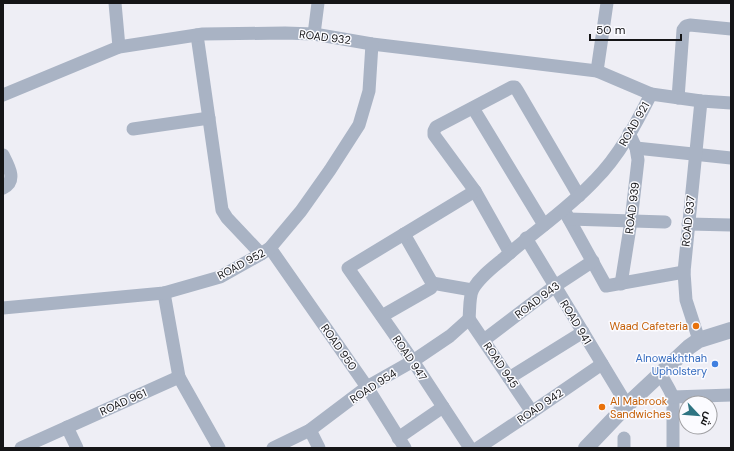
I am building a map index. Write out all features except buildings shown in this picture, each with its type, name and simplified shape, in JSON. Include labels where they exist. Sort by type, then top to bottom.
[{"type":"street","points":[[115,3],[118,47]]},
{"type":"street","points":[[314,34],[318,3]]},
{"type":"street","points":[[597,71],[607,3]]},
{"type":"street","points":[[678,98],[683,30],[686,26],[690,25],[731,29]]},
{"type":"street","name":"ROAD 932","points":[[3,95],[118,47],[202,34],[278,33],[314,34],[372,44],[597,71],[651,94]]},
{"type":"street","name":"ROAD 950","points":[[197,35],[222,210],[227,218],[266,251],[367,387],[401,443]]},
{"type":"street","name":"ROAD 952","points":[[3,308],[164,293],[220,277],[266,251],[301,211],[359,125],[369,91],[372,44]]},
{"type":"street","points":[[510,253],[475,191],[434,135],[436,127],[512,87],[515,87],[579,196]]},
{"type":"street","name":"ROAD 921","points":[[472,290],[480,279],[526,238],[544,225],[567,215],[579,196],[596,180],[612,160],[651,94],[701,101],[731,103]]},
{"type":"street","name":"ROAD 937","points":[[698,340],[686,300],[684,272],[701,101]]},
{"type":"street","points":[[473,108],[544,225]]},
{"type":"street","points":[[133,129],[209,118]]},
{"type":"street","name":"ROAD 939","points":[[621,284],[631,221],[638,160],[636,148],[629,133]]},
{"type":"street","points":[[636,148],[695,153],[731,158]]},
{"type":"street","points":[[3,155],[11,172],[11,180],[3,188]]},
{"type":"street","points":[[382,316],[431,288],[432,283],[404,234],[475,191]]},
{"type":"street","points":[[567,215],[631,221],[665,222]]},
{"type":"street","points":[[567,215],[606,286],[684,272]]},
{"type":"street","points":[[688,224],[731,225]]},
{"type":"street","name":"ROAD 947","points":[[404,234],[348,268],[413,361],[470,448]]},
{"type":"street","name":"ROAD 941","points":[[526,238],[627,405]]},
{"type":"street","name":"ROAD 943","points":[[484,340],[555,286],[593,261]]},
{"type":"street","points":[[432,283],[472,290],[469,319]]},
{"type":"street","points":[[164,293],[179,377],[219,448]]},
{"type":"street","name":"ROAD 954","points":[[273,448],[310,430],[367,387],[413,361],[450,336],[469,319]]},
{"type":"street","name":"ROAD 945","points":[[469,319],[532,412]]},
{"type":"street","points":[[586,448],[660,373],[698,340],[731,330]]},
{"type":"street","points":[[509,378],[583,332]]},
{"type":"street","name":"ROAD 942","points":[[478,448],[602,364]]},
{"type":"street","points":[[660,373],[672,397],[673,448]]},
{"type":"street","name":"ROAD 961","points":[[21,448],[179,377]]},
{"type":"street","points":[[672,397],[731,395]]},
{"type":"street","points":[[401,443],[443,407]]},
{"type":"street","points":[[67,427],[77,448]]},
{"type":"street","points":[[310,430],[319,448]]},
{"type":"place","name":"Waad Cafeteria","points":[[696,326]]},
{"type":"place","name":"Alnowakhthah Upholstery","points":[[715,364]]},
{"type":"place","name":"Al Mabrook Sandwiches","points":[[602,407]]}]
